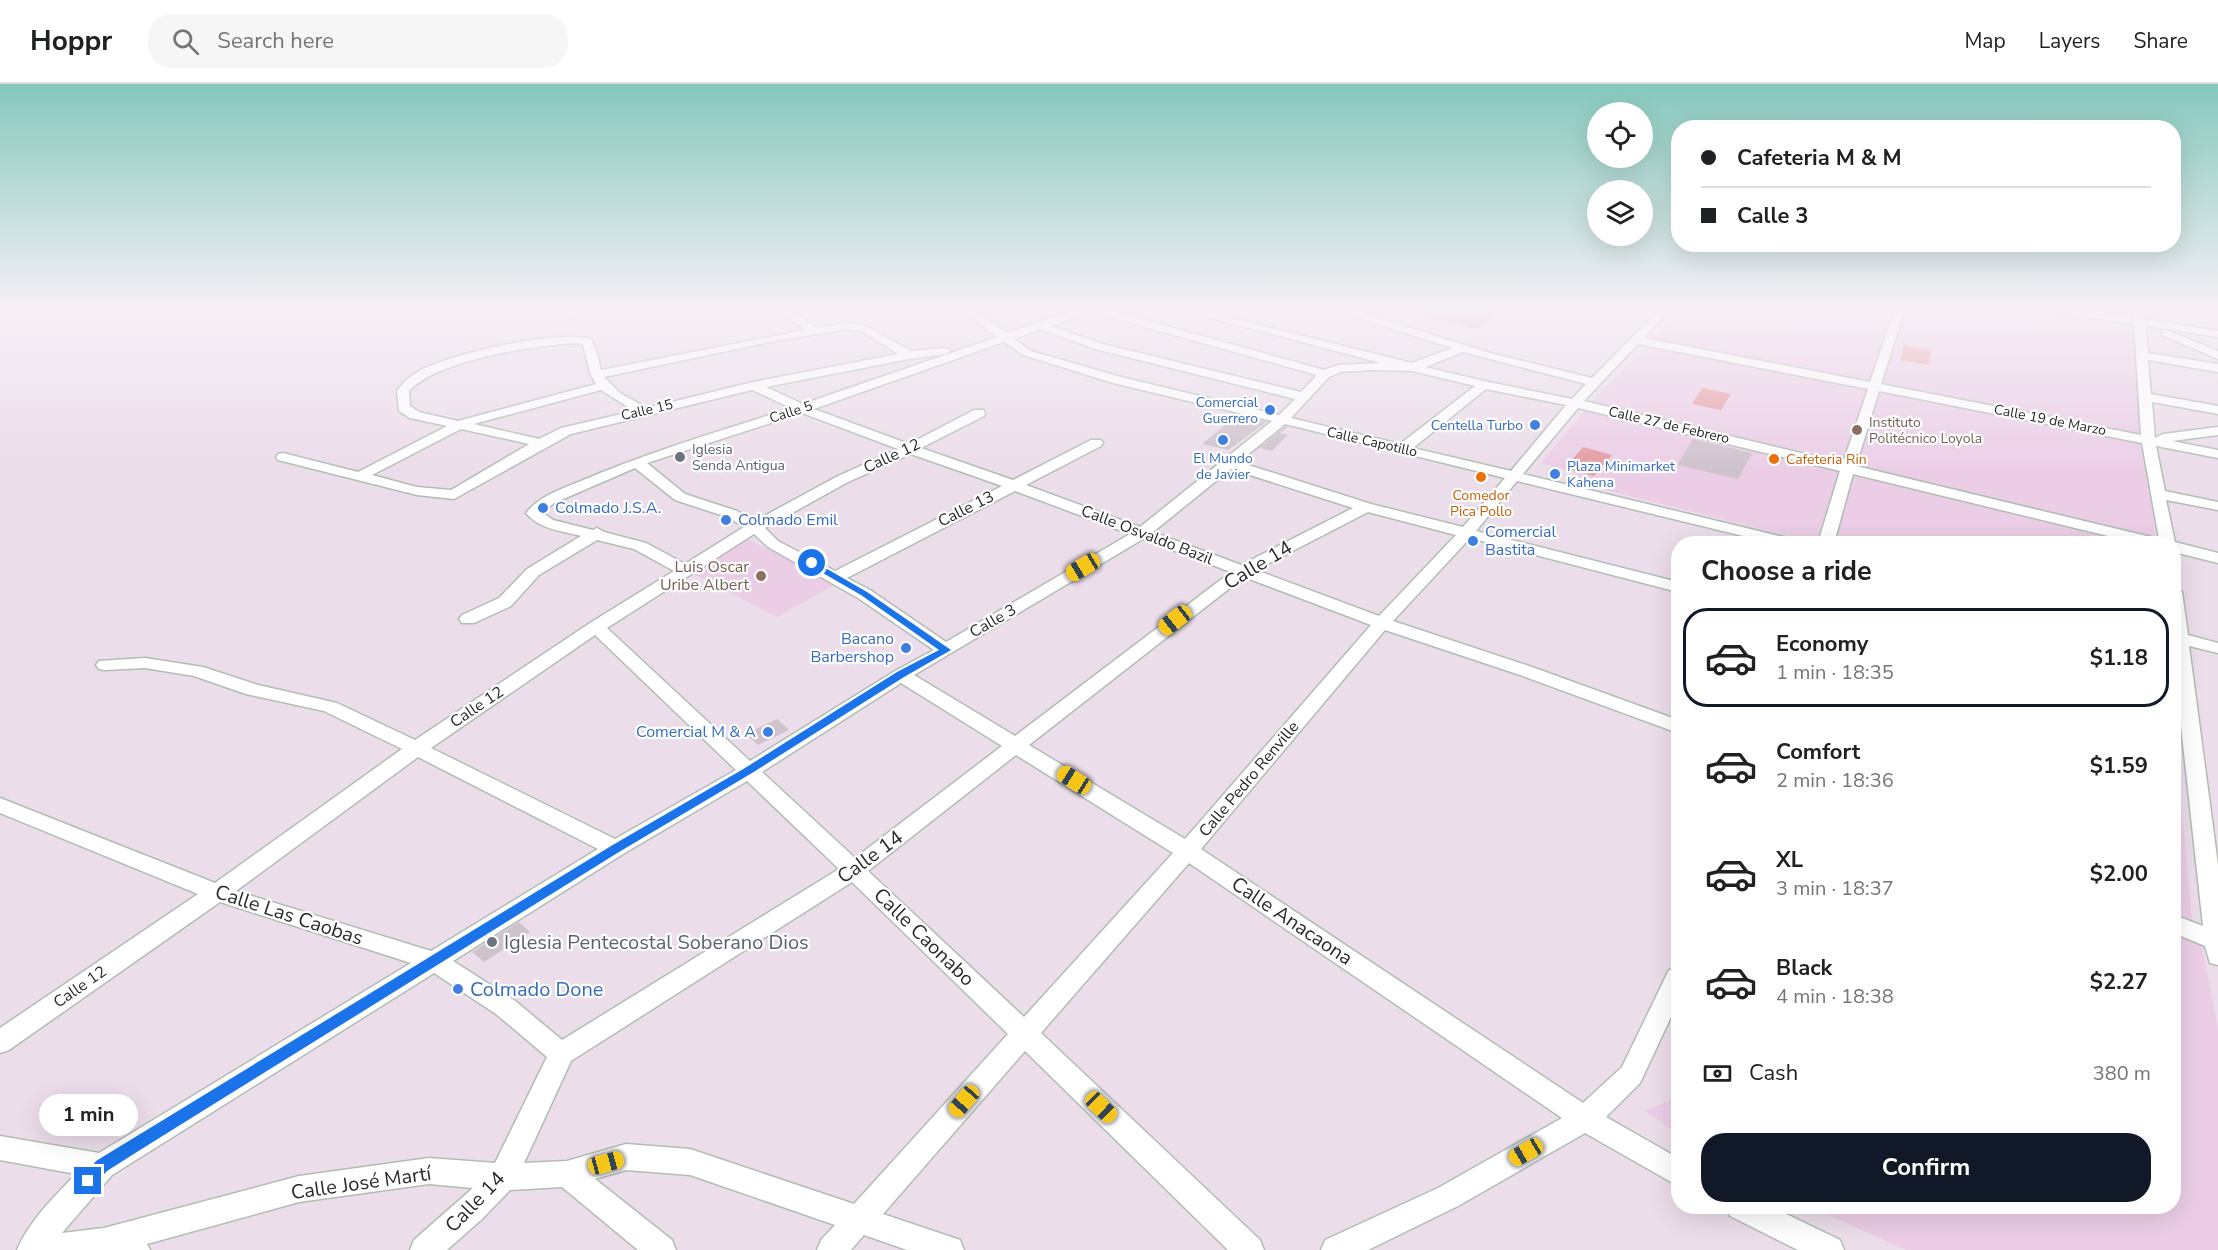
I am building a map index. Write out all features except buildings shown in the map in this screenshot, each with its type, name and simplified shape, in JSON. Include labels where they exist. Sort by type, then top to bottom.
[{"type":"street","points":[[453,363],[426,372],[410,382],[403,391],[404,408],[415,415],[541,443]]},
{"type":"street","points":[[596,363],[600,380],[644,411]]},
{"type":"street","points":[[284,457],[360,476],[461,424],[544,400],[600,380],[672,363]]},
{"type":"street","name":"Calle 15","points":[[360,476],[417,490],[454,495],[541,443],[566,431],[753,386],[867,363]]},
{"type":"street","name":"Calle 5","points":[[597,533],[548,523],[533,513],[549,500],[637,462],[802,409],[932,363]]},
{"type":"street","name":"Calle Capotillo","points":[[1056,363],[1762,536]]},
{"type":"street","points":[[1167,363],[1304,397]]},
{"type":"street","points":[[1286,363],[1324,374],[1338,369],[1372,366],[1414,368],[1425,363]]},
{"type":"street","name":"Calle 27 de Febrero","points":[[1396,363],[1484,385],[1575,403],[2127,536]]},
{"type":"street","points":[[1521,363],[1596,383]]},
{"type":"street","name":"Calle Pedro Renville","points":[[832,1250],[1187,850],[1382,623],[1467,532],[1575,403],[1614,363]]},
{"type":"street","name":"Calle 19 de Marzo","points":[[1758,363],[2218,454]]},
{"type":"street","points":[[1828,536],[1883,363]]},
{"type":"street","points":[[2142,363],[2148,440],[2166,536]]},
{"type":"street","points":[[2191,363],[2218,368]]},
{"type":"street","name":"Calle 3","points":[[32,1250],[61,1210],[102,1166],[615,849],[749,771],[901,675],[1142,533],[1282,420],[1324,374]]},
{"type":"street","points":[[1403,449],[1484,385]]},
{"type":"street","name":"Calle Osvaldo Bazil","points":[[753,386],[802,409],[910,449],[1013,485],[1382,623],[1526,671],[1671,724]]},
{"type":"street","points":[[2144,397],[2218,410]]},
{"type":"street","name":"Calle 12","points":[[0,1042],[218,892],[417,748],[596,627],[755,527],[843,479],[910,449],[979,413]]},
{"type":"street","points":[[2148,440],[2218,431]]},
{"type":"street","name":"Calle 13","points":[[836,577],[1096,442]]},
{"type":"street","points":[[637,462],[680,497],[732,514],[755,527],[773,544],[836,577],[946,650]]},
{"type":"street","points":[[1230,464],[1366,507],[1671,585]]},
{"type":"street","points":[[2159,494],[2218,506]]},
{"type":"street","name":"Calle 14","points":[[425,1250],[472,1209],[503,1177],[561,1054],[854,870],[1242,571],[1366,507]]},
{"type":"street","points":[[468,620],[505,602],[533,572],[597,533],[640,546],[686,570]]},
{"type":"street","points":[[2181,549],[2218,558]]},
{"type":"street","name":"Calle Caonabo","points":[[596,627],[854,870],[1249,1250]]},
{"type":"street","points":[[2181,639],[2218,648]]},
{"type":"street","points":[[105,665],[145,663],[196,671],[254,690],[330,707],[417,748],[615,849]]},
{"type":"street","name":"Calle Anacaona","points":[[901,675],[1187,850],[1585,1119],[1671,1169]]},
{"type":"street","points":[[2181,676],[2217,946]]},
{"type":"street","name":"Calle Las Caobas","points":[[0,805],[218,892],[434,961],[505,1007],[561,1054]]},
{"type":"street","points":[[2181,928],[2217,946]]},
{"type":"street","points":[[1336,1250],[1448,1197],[1585,1119],[1631,1075],[1671,992]]},
{"type":"street","points":[[0,1148],[102,1166]]},
{"type":"street","name":"Calle José Martí","points":[[41,1250],[104,1242],[299,1189],[429,1171],[503,1177],[567,1174],[626,1157],[690,1162],[949,1250]]},
{"type":"street","points":[[567,1174],[661,1250]]},
{"type":"street","points":[[1756,1214],[1829,1250]]},
{"type":"street","points":[[104,1242],[135,1250]]},
{"type":"shaded area","name":"Instituto Politécnico Loyola","points":[[1630,363],[2138,363],[2155,536],[1790,536],[1569,481],[1575,472],[1541,463],[1597,396]]},
{"type":"shaded area","points":[[1702,388],[1731,394],[1721,410],[1692,404]]},
{"type":"shaded area","points":[[1583,447],[1612,455],[1594,476],[1565,468]]},
{"type":"shaded area","name":"Luis Oscar Uribe Albert","points":[[747,539],[838,583],[777,617],[686,570]]},
{"type":"shaded area","points":[[2181,802],[2192,920],[2181,916]]},
{"type":"shaded area","points":[[2181,933],[2201,941],[2218,1029],[2218,1250],[1906,1250],[1826,1214],[2181,1214]]},
{"type":"shaded area","points":[[1671,1100],[1671,1129],[1645,1111]]},
{"type":"place","name":"Comercial Guerrero","points":[[1270,410]]},
{"type":"place","name":"Centella Turbo","points":[[1535,425]]},
{"type":"place","name":"Instituto Politécnico Loyola","points":[[1857,430]]},
{"type":"place","name":"El Mundo de Javier","points":[[1223,440]]},
{"type":"place","name":"Iglesia Senda Antigua","points":[[680,457]]},
{"type":"place","name":"Cafeteria Rin","points":[[1774,459]]},
{"type":"place","name":"Plaza Minimarket Kahena","points":[[1555,474]]},
{"type":"place","name":"Comedor Pica Pollo","points":[[1481,477]]},
{"type":"place","name":"Colmado J.S.A.","points":[[543,508]]},
{"type":"place","name":"Colmado Emil","points":[[726,520]]},
{"type":"place","name":"Comercial Bastita","points":[[1473,541]]},
{"type":"place","name":"Luis Oscar Uribe Albert","points":[[761,576]]},
{"type":"place","name":"Bacano Barbershop","points":[[906,648]]},
{"type":"place","name":"Comercial M & A","points":[[768,732]]},
{"type":"place","name":"Iglesia Pentecostal Soberano Dios","points":[[492,942]]},
{"type":"place","name":"Colmado Done","points":[[458,989]]},
{"type":"route","points":[[88,1181],[102,1166],[135,1145],[615,849],[749,771],[830,718],[946,650],[864,594],[812,563]]}]
